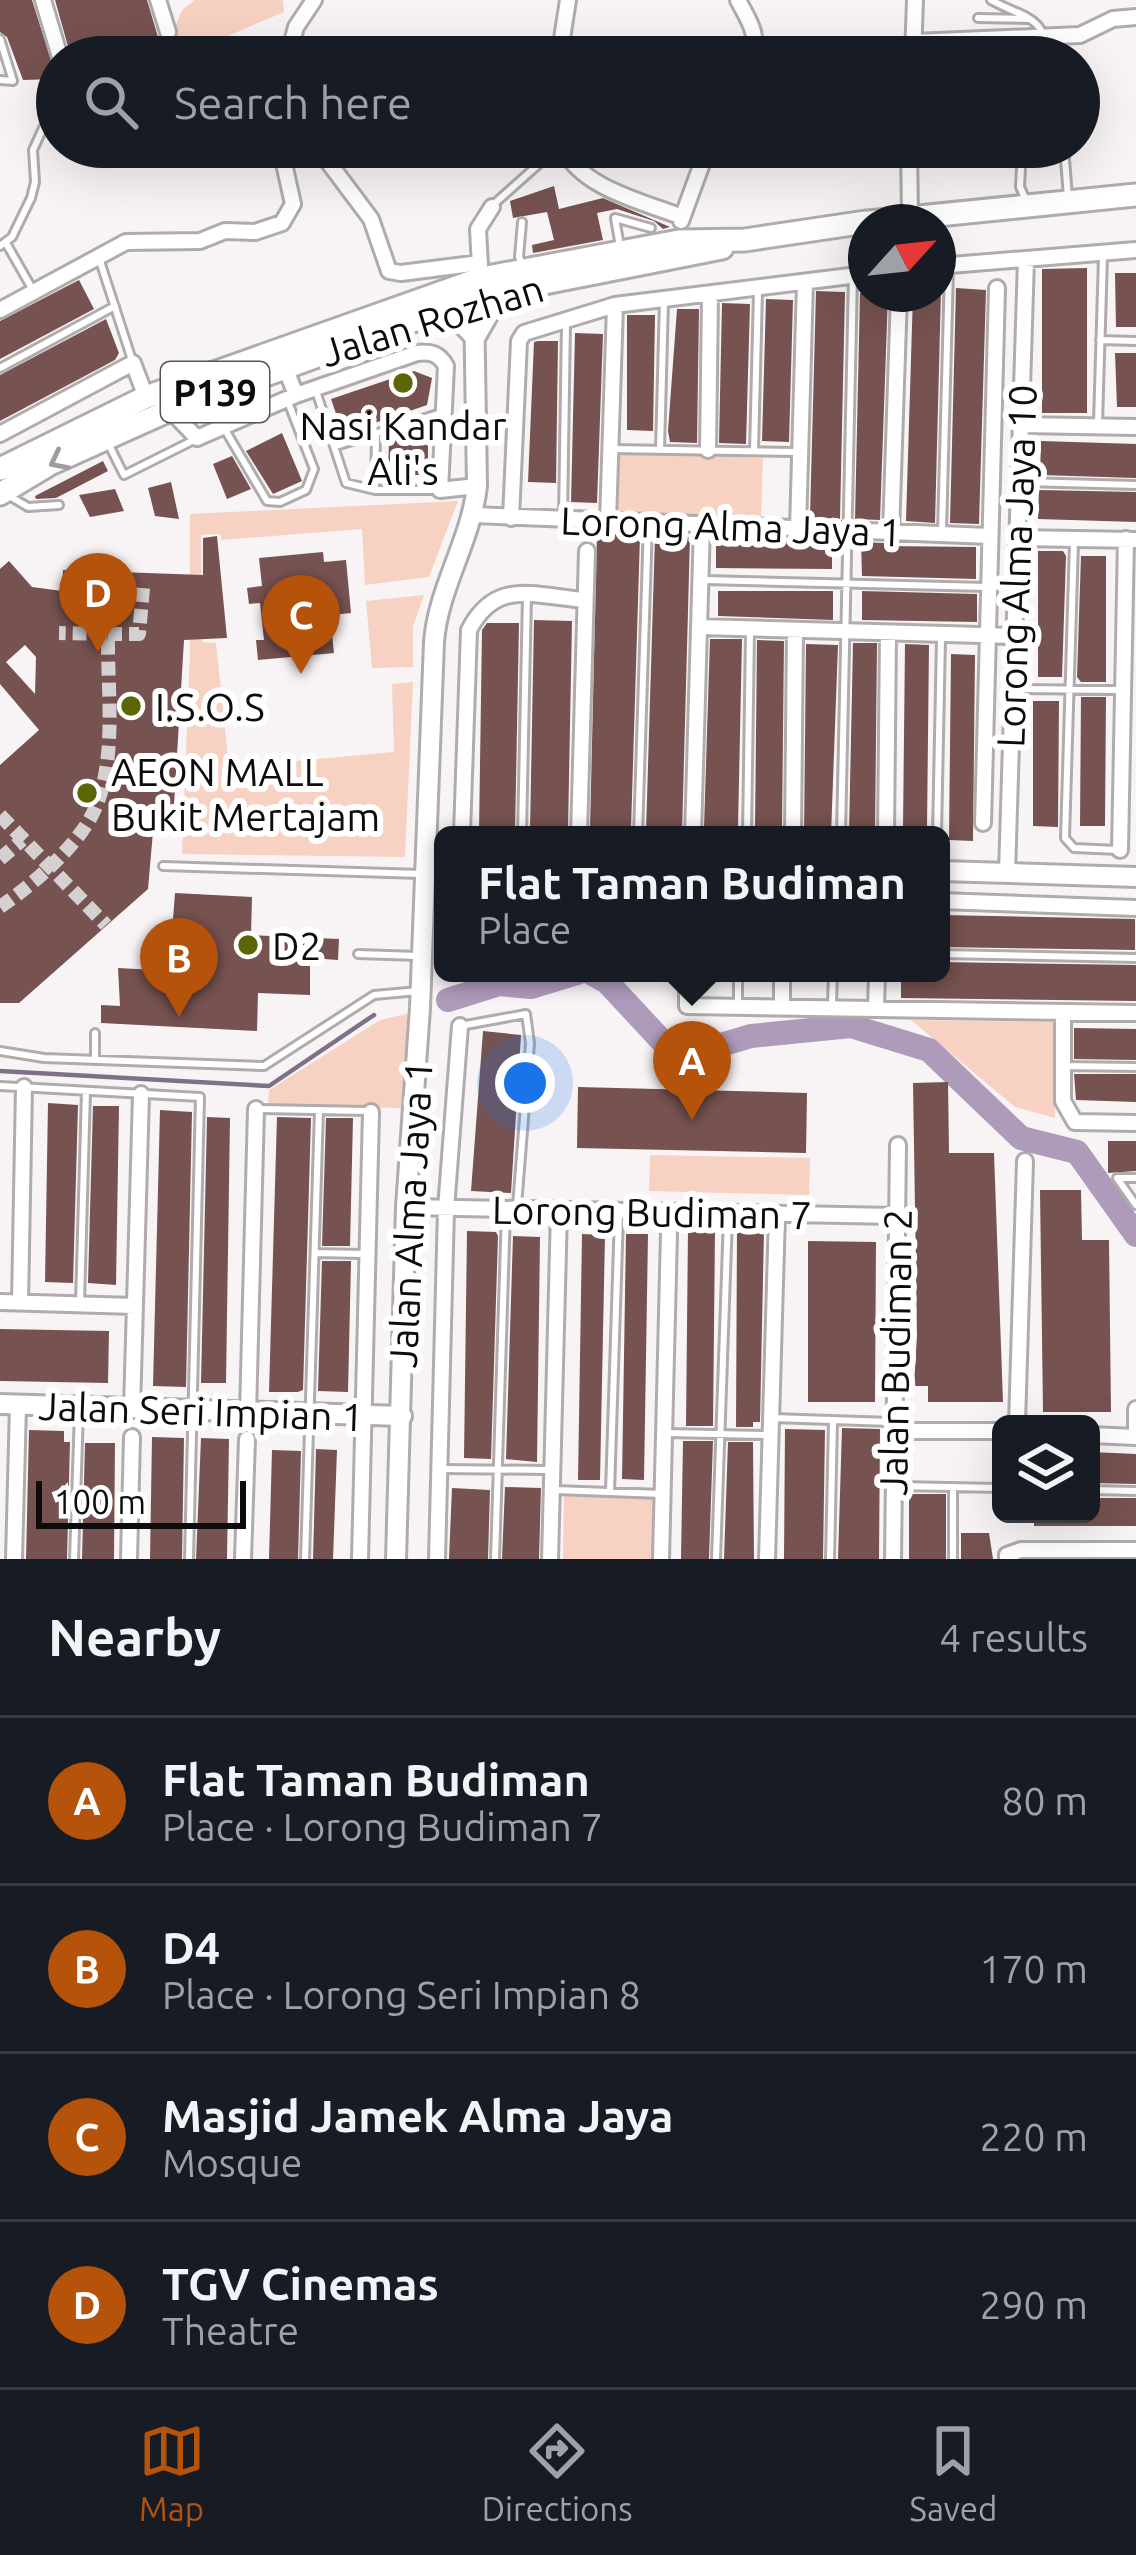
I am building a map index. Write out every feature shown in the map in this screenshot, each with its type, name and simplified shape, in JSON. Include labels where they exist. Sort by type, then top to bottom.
[{"type":"main road","name":"Jalan Rozhan","points":[[956,212],[1136,195]]},
{"type":"main road","name":"Jalan Rozhan","points":[[474,301],[516,277],[621,251],[848,225]]},
{"type":"main road","name":"Jalan Rozhan","points":[[1,485],[170,410],[436,303],[481,270],[516,277],[714,251],[745,240]]},
{"type":"main road","points":[[474,301],[457,291],[436,303],[475,335],[516,277]]},
{"type":"main road","name":"Jalan Rozhan","points":[[1,485],[146,397],[436,303]]},
{"type":"street","points":[[43,0],[54,36]]},
{"type":"street","points":[[158,0],[168,32]]},
{"type":"street","points":[[294,36],[314,0]]},
{"type":"street","points":[[562,36],[568,0]]},
{"type":"street","points":[[738,0],[754,36]]},
{"type":"street","points":[[914,36],[915,0]]},
{"type":"street","points":[[1044,36],[1080,35],[1113,19],[1136,17]]},
{"type":"street","points":[[0,310],[126,242],[200,241],[225,230],[255,232],[282,223],[292,204],[285,168]]},
{"type":"street","points":[[333,168],[371,219],[388,271],[481,270],[478,229],[492,206]]},
{"type":"street","points":[[578,168],[682,217]]},
{"type":"street","points":[[679,241],[682,217],[700,168]]},
{"type":"street","points":[[909,168],[910,204]]},
{"type":"street","points":[[956,265],[1136,250]]},
{"type":"street","name":"Lorong Alma Jaya 10","points":[[1007,873],[1025,259]]},
{"type":"street","points":[[511,518],[519,341],[524,333],[615,305],[848,276]]},
{"type":"street","points":[[798,529],[805,282]]},
{"type":"street","name":"Lorong Alma Jaya 10","points":[[982,823],[997,288]]},
{"type":"street","points":[[708,450],[710,296]]},
{"type":"street","name":"Jalan Alma Jaya 1","points":[[396,1559],[406,1207],[431,865],[435,622],[474,515],[474,301]]},
{"type":"street","points":[[608,521],[615,305]]},
{"type":"street","points":[[892,533],[898,312]]},
{"type":"street","points":[[170,410],[197,438],[315,388],[429,352],[446,366],[440,490],[477,487]]},
{"type":"street","points":[[0,434],[133,363],[146,397]]},
{"type":"street","points":[[285,367],[292,397]]},
{"type":"street","points":[[1021,425],[1136,428]]},
{"type":"street","name":"Lorong Alma Jaya 1","points":[[474,515],[989,536]]},
{"type":"street","points":[[693,826],[702,525]]},
{"type":"street","points":[[1017,538],[1131,540],[1120,850]]},
{"type":"street","points":[[579,826],[587,551]]},
{"type":"street","points":[[462,826],[469,630],[481,607],[496,596],[585,600]]},
{"type":"street","points":[[699,627],[1015,636]]},
{"type":"street","points":[[794,826],[795,630]]},
{"type":"street","points":[[886,826],[889,632]]},
{"type":"street","points":[[950,871],[1136,877]]},
{"type":"street","points":[[950,901],[1136,908]]},
{"type":"street","points":[[687,982],[687,1006],[1136,1013]]},
{"type":"street","points":[[782,982],[782,1008]]},
{"type":"street","points":[[876,1009],[878,982]]},
{"type":"street","points":[[1063,1012],[1063,1100],[1075,1122],[1136,1123]]},
{"type":"street","points":[[437,1559],[446,1209],[460,1026]]},
{"type":"street","points":[[20,1303],[24,1088]]},
{"type":"street","points":[[132,1409],[141,1094]]},
{"type":"street","points":[[248,1413],[256,1109]]},
{"type":"street","points":[[360,1559],[371,1112]]},
{"type":"street","name":"Jalan Budiman 2","points":[[893,1559],[898,1145]]},
{"type":"street","points":[[1017,1415],[1025,1161]]},
{"type":"street","name":"Lorong Budiman 7","points":[[406,1207],[897,1216]]},
{"type":"street","points":[[550,1559],[559,1211]]},
{"type":"street","points":[[767,1559],[777,1214]]},
{"type":"street","points":[[661,1559],[669,1232]]},
{"type":"street","points":[[0,1302],[135,1306]]},
{"type":"street","points":[[9,1405],[14,1559]]},
{"type":"street","name":"Jalan Seri Impian 1","points":[[9,1405],[402,1416]]},
{"type":"street","points":[[1100,1435],[1136,1437],[1136,1409]]},
{"type":"street","points":[[895,1427],[992,1431]]},
{"type":"street","points":[[129,1559],[132,1437]]},
{"type":"street","points":[[244,1559],[247,1438]]},
{"type":"street","points":[[1007,1559],[1021,1550],[1136,1550]]},
{"type":"lane","points":[[991,0],[1034,19],[1044,36]]},
{"type":"lane","points":[[978,18],[1034,19]]},
{"type":"lane","points":[[166,36],[168,32]]},
{"type":"lane","points":[[0,38],[13,81],[0,80]]},
{"type":"lane","points":[[34,292],[3,244],[31,198],[36,142]]},
{"type":"lane","points":[[492,206],[536,168]]},
{"type":"lane","points":[[1020,168],[1019,188],[1028,205]]},
{"type":"lane","points":[[1066,168],[1068,201]]},
{"type":"lane","points":[[621,251],[615,218],[651,228]]},
{"type":"lane","points":[[516,277],[522,222]]},
{"type":"lane","points":[[1097,427],[1103,252]]},
{"type":"lane","points":[[99,257],[133,363]]},
{"type":"lane","points":[[754,451],[758,288]]},
{"type":"lane","points":[[660,450],[664,300]]},
{"type":"lane","points":[[0,368],[115,306]]},
{"type":"lane","points":[[841,826],[857,312]]},
{"type":"lane","points":[[942,535],[943,312]]},
{"type":"lane","points":[[563,520],[566,318]]},
{"type":"lane","points":[[1100,340],[1136,341]]},
{"type":"lane","points":[[315,388],[346,483],[375,490],[440,490]]},
{"type":"lane","points":[[223,427],[267,501],[293,497],[306,490],[314,469],[292,397]]},
{"type":"lane","points":[[336,446],[443,412]]},
{"type":"lane","points":[[375,490],[376,434]]},
{"type":"lane","points":[[106,438],[124,475],[197,438]]},
{"type":"lane","points":[[610,449],[800,452]]},
{"type":"lane","points":[[1019,482],[1136,485]]},
{"type":"lane","points":[[1,485],[14,502],[28,507],[59,505]]},
{"type":"lane","points":[[638,826],[648,523]]},
{"type":"lane","points":[[1074,538],[1066,838],[1074,848],[1120,850]]},
{"type":"lane","points":[[700,580],[988,587]]},
{"type":"lane","points":[[522,826],[527,596]]},
{"type":"lane","points":[[747,826],[750,629]]},
{"type":"lane","points":[[938,826],[941,634]]},
{"type":"lane","points":[[1013,689],[1123,690]]},
{"type":"lane","points":[[163,866],[431,865]]},
{"type":"lane","points":[[358,954],[422,956]]},
{"type":"lane","points":[[950,954],[1136,958]]},
{"type":"lane","points":[[738,982],[738,1007]]},
{"type":"lane","points":[[832,1009],[833,982]]},
{"type":"lane","points":[[0,1051],[264,1066],[374,995],[420,991]]},
{"type":"lane","points":[[460,1026],[526,1013],[530,1043],[511,1210],[495,1559]]},
{"type":"lane","points":[[94,1033],[95,1060]]},
{"type":"lane","points":[[1062,1066],[1136,1067]]},
{"type":"lane","points":[[0,1086],[200,1097],[189,1559]]},
{"type":"lane","points":[[80,1304],[86,1091]]},
{"type":"lane","points":[[256,1109],[371,1112]]},
{"type":"lane","points":[[305,1559],[319,1110]]},
{"type":"lane","points":[[1136,1178],[1118,1178],[1136,1205]]},
{"type":"lane","points":[[610,1492],[619,1212]]},
{"type":"lane","points":[[716,1559],[728,1214]]},
{"type":"lane","points":[[315,1252],[368,1254]]},
{"type":"lane","points":[[74,1559],[79,1407]]},
{"type":"lane","points":[[771,1418],[895,1427]]},
{"type":"lane","points":[[830,1559],[833,1421]]},
{"type":"lane","points":[[665,1433],[771,1435]]},
{"type":"lane","points":[[440,1469],[552,1470]]},
{"type":"lane","points":[[894,1486],[992,1488]]},
{"type":"lane","points":[[952,1559],[953,1487]]},
{"type":"lane","points":[[551,1490],[663,1494]]},
{"type":"lane","points":[[1100,1490],[1136,1491]]},
{"type":"shaded area","points":[[195,0],[283,0],[284,12],[228,36],[171,36],[182,10]]},
{"type":"shaded area","points":[[617,453],[763,458],[761,518],[615,513]]},
{"type":"shaded area","points":[[458,501],[429,577],[365,585],[362,529],[222,540],[220,534],[201,535],[202,642],[216,643],[229,767],[394,752],[392,684],[413,682],[405,857],[182,854],[190,514]]},
{"type":"shaded area","points":[[424,595],[413,627],[413,667],[372,668],[366,601]]},
{"type":"shaded area","points":[[410,1013],[401,1108],[268,1105],[269,1090],[380,1020]]},
{"type":"shaded area","points":[[911,1020],[1055,1022],[1055,1118],[1015,1107]]},
{"type":"shaded area","points":[[650,1155],[810,1158],[809,1195],[649,1191]]},
{"type":"shaded area","points":[[564,1496],[655,1498],[653,1559],[563,1559]]},
{"type":"building","points":[[0,0],[32,0],[43,36],[36,36],[36,80],[23,80],[7,37],[0,32]]},
{"type":"building","points":[[55,0],[147,0],[158,36],[65,36]]},
{"type":"building","points":[[554,186],[559,209],[603,198],[670,227],[663,229],[654,221],[617,209],[597,213],[603,240],[533,253],[532,245],[554,240],[547,212],[513,218],[510,201]]},
{"type":"building","points":[[1087,268],[1087,413],[1042,413],[1042,269]]},
{"type":"building","points":[[1115,273],[1136,273],[1136,327],[1116,327]]},
{"type":"building","points":[[79,280],[94,309],[0,359],[0,321]]},
{"type":"building","points":[[956,288],[986,290],[979,524],[950,523]]},
{"type":"building","points":[[816,291],[845,292],[840,519],[810,517]]},
{"type":"building","points":[[766,299],[793,300],[789,442],[762,441]]},
{"type":"building","points":[[722,303],[750,304],[746,444],[719,443]]},
{"type":"building","points":[[677,309],[699,309],[697,443],[670,442],[668,431]]},
{"type":"building","points":[[860,312],[887,312],[880,520],[855,519]]},
{"type":"building","points":[[912,312],[940,312],[935,523],[906,521]]},
{"type":"building","points":[[627,315],[655,315],[653,431],[627,430]]},
{"type":"building","points":[[106,319],[119,353],[115,360],[0,421],[0,375]]},
{"type":"building","points":[[575,333],[603,334],[597,503],[571,502]]},
{"type":"building","points":[[558,341],[556,483],[528,482],[534,342]]},
{"type":"building","points":[[1115,353],[1136,353],[1136,407],[1117,407]]},
{"type":"building","points":[[414,371],[432,378],[427,405],[343,434],[331,399]]},
{"type":"building","points":[[428,427],[428,475],[388,475],[389,441]]},
{"type":"building","points":[[282,433],[302,481],[273,494],[246,451]]},
{"type":"building","points":[[1041,441],[1136,444],[1136,478],[1040,475]]},
{"type":"building","points":[[232,456],[251,489],[227,499],[213,464]]},
{"type":"building","points":[[103,461],[108,471],[56,498],[36,499],[35,496]]},
{"type":"building","points":[[171,482],[179,519],[155,516],[148,488]]},
{"type":"building","points":[[115,489],[124,511],[90,517],[79,495]]},
{"type":"building","points":[[1039,490],[1136,492],[1136,522],[1038,519]]},
{"type":"building","points":[[597,532],[640,536],[631,826],[590,826]]},
{"type":"building","name":"AEON MALL Bukit Mertajam","points":[[217,536],[227,638],[184,640],[173,821],[154,820],[148,889],[19,1003],[0,1003],[0,765],[39,730],[0,684],[0,569],[9,561],[32,587],[62,591],[63,570],[203,575],[203,538]],"holes":[[[25,645],[36,657],[35,694],[6,662]]]},
{"type":"building","points":[[655,536],[690,537],[682,826],[646,826]]},
{"type":"building","points":[[716,540],[832,541],[832,569],[716,568]]},
{"type":"building","points":[[861,542],[976,547],[976,579],[862,576]]},
{"type":"building","points":[[1038,551],[1063,551],[1066,556],[1062,677],[1038,677]]},
{"type":"building","points":[[323,552],[324,562],[346,560],[351,613],[330,615],[334,653],[258,660],[256,640],[264,640],[260,603],[249,604],[247,588],[262,586],[259,558]]},
{"type":"building","points":[[1081,556],[1106,556],[1106,682],[1081,682],[1077,677]]},
{"type":"building","points":[[718,591],[833,591],[833,620],[718,616]]},
{"type":"building","points":[[862,591],[977,594],[977,622],[862,620]]},
{"type":"building","points":[[534,620],[572,621],[568,826],[530,826]]},
{"type":"building","points":[[487,623],[519,623],[515,826],[479,826],[482,630]]},
{"type":"building","points":[[710,639],[742,639],[738,826],[704,826]]},
{"type":"building","points":[[757,640],[784,641],[782,826],[755,826]]},
{"type":"building","points":[[853,643],[877,643],[875,826],[849,826]]},
{"type":"building","points":[[806,644],[838,645],[831,826],[804,826]]},
{"type":"building","points":[[905,644],[929,645],[927,826],[903,826]]},
{"type":"building","points":[[951,654],[975,655],[973,841],[950,840]]},
{"type":"building","points":[[1081,697],[1106,697],[1105,826],[1080,826]]},
{"type":"building","points":[[1033,701],[1059,701],[1058,827],[1033,826]]},
{"type":"building","points":[[175,893],[252,897],[251,935],[339,939],[338,960],[310,958],[310,995],[258,993],[257,1031],[101,1023],[101,1005],[120,1006],[118,968],[154,970],[158,931],[172,932]]},
{"type":"building","points":[[950,915],[1135,919],[1135,950],[950,947]]},
{"type":"building","points":[[950,962],[1136,965],[1136,1001],[901,998],[901,982],[950,982]]},
{"type":"building","points":[[1074,1028],[1136,1029],[1136,1060],[1074,1059]]},
{"type":"building","points":[[483,1031],[521,1035],[511,1193],[471,1191]]},
{"type":"building","points":[[1074,1074],[1136,1074],[1136,1102],[1076,1100]]},
{"type":"building","points":[[948,1082],[949,1153],[994,1153],[1003,1402],[928,1402],[928,1386],[914,1386],[913,1083]]},
{"type":"building","points":[[578,1087],[807,1093],[806,1153],[577,1148]]},
{"type":"building","points":[[48,1103],[78,1105],[73,1283],[45,1282]]},
{"type":"building","points":[[93,1106],[119,1106],[116,1285],[88,1283]]},
{"type":"building","points":[[160,1110],[192,1112],[186,1387],[153,1386]]},
{"type":"building","points":[[207,1117],[230,1118],[226,1383],[201,1383]]},
{"type":"building","points":[[277,1117],[311,1118],[303,1390],[298,1392],[269,1392]]},
{"type":"building","points":[[326,1118],[353,1118],[350,1246],[322,1246]]},
{"type":"building","points":[[1108,1141],[1136,1141],[1136,1171],[1108,1173]]},
{"type":"building","points":[[1040,1190],[1081,1190],[1082,1240],[1109,1240],[1111,1412],[1043,1412]]},
{"type":"building","points":[[688,1229],[715,1230],[713,1426],[686,1426]]},
{"type":"building","points":[[737,1230],[764,1230],[760,1422],[753,1422],[753,1427],[736,1427]]},
{"type":"building","points":[[467,1231],[496,1232],[498,1236],[491,1459],[464,1458]]},
{"type":"building","points":[[582,1234],[605,1235],[600,1480],[578,1480]]},
{"type":"building","points":[[626,1234],[648,1234],[644,1480],[622,1479]]},
{"type":"building","points":[[513,1236],[540,1237],[537,1462],[506,1459]]},
{"type":"building","points":[[808,1241],[876,1242],[875,1402],[808,1402]]},
{"type":"building","points":[[322,1261],[351,1261],[348,1392],[318,1391]]},
{"type":"building","points":[[0,1329],[109,1331],[108,1383],[0,1381]]},
{"type":"building","points":[[842,1428],[880,1429],[879,1559],[838,1559]]},
{"type":"building","points":[[785,1429],[825,1430],[823,1559],[784,1559]]},
{"type":"building","points":[[29,1430],[64,1431],[64,1442],[70,1442],[67,1559],[26,1559]]},
{"type":"building","points":[[152,1437],[184,1438],[182,1559],[150,1559]]},
{"type":"building","points":[[201,1438],[229,1439],[227,1559],[196,1559]]},
{"type":"building","points":[[683,1441],[713,1441],[709,1559],[681,1559]]},
{"type":"building","points":[[728,1442],[753,1442],[754,1559],[724,1559]]},
{"type":"building","points":[[85,1443],[115,1443],[114,1559],[82,1559]]},
{"type":"building","points":[[316,1449],[337,1450],[333,1559],[313,1559]]},
{"type":"building","points":[[272,1450],[301,1451],[298,1559],[269,1559]]},
{"type":"building","points":[[1100,1452],[1136,1454],[1136,1484],[1100,1483]]},
{"type":"building","points":[[505,1487],[541,1488],[539,1559],[502,1559]]},
{"type":"building","points":[[452,1488],[490,1490],[488,1559],[449,1559]]},
{"type":"building","points":[[909,1494],[946,1494],[946,1559],[909,1559]]},
{"type":"building","points":[[1100,1498],[1136,1498],[1136,1526],[1034,1526],[1100,1523]]},
{"type":"building","points":[[961,1533],[989,1533],[993,1559],[961,1559]]},
{"type":"waterway","points":[[448,1000],[499,984],[531,987],[547,982]]},
{"type":"waterway","points":[[607,982],[674,1054],[687,1055],[751,1036],[851,1026],[929,1050],[1021,1138],[1077,1152],[1136,1235]]},
{"type":"waterway","points":[[0,1071],[269,1086],[374,1015]]},
{"type":"tunnel","points":[[108,634],[139,634],[143,588]]},
{"type":"tunnel","points":[[0,907],[76,840],[93,813],[106,771],[108,634],[59,633]]},
{"type":"tunnel","points":[[0,815],[106,925]]},
{"type":"tunnel","points":[[0,859],[22,840]]},
{"type":"place","name":"Nasi Kandar Ali's","points":[[403,383]]},
{"type":"place","name":"TGV Cinemas","points":[[98,652]]},
{"type":"place","name":"Masjid Jamek Alma Jaya","points":[[301,674]]},
{"type":"place","name":"I.S.O.S","points":[[131,706]]},
{"type":"place","name":"AEON MALL Bukit Mertajam","points":[[87,793]]},
{"type":"place","name":"D2","points":[[248,945]]},
{"type":"place","name":"D4","points":[[179,1017]]},
{"type":"place","name":"Flat Taman Budiman","points":[[692,1120]]}]
